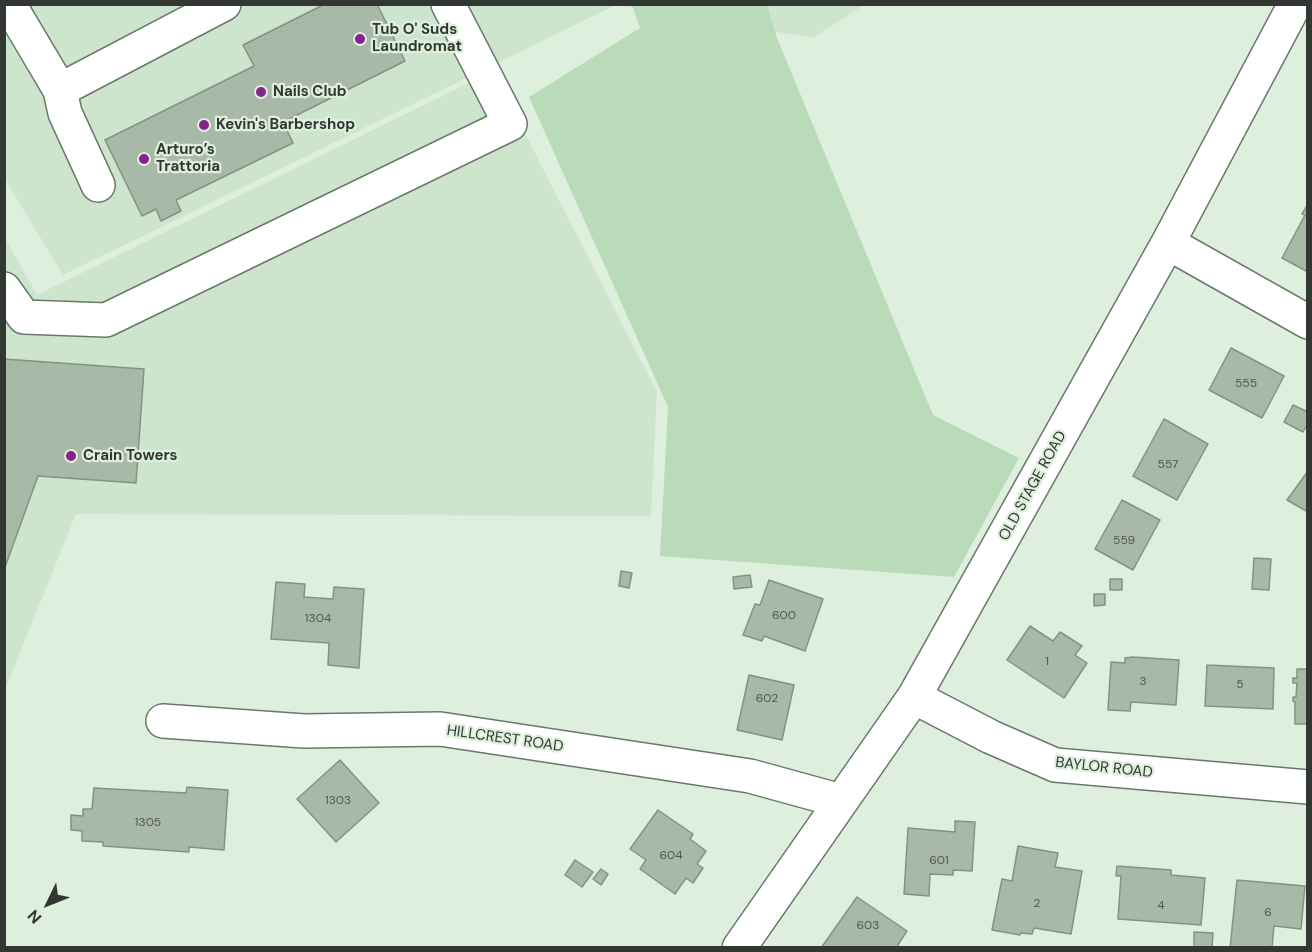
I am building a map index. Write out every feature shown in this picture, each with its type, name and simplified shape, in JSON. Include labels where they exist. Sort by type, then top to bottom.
[{"type":"street","points":[[9,4],[60,90],[65,113],[98,185]]},
{"type":"street","points":[[60,90],[224,4]]},
{"type":"street","points":[[7,296],[24,317],[106,320],[510,124],[448,4]]},
{"type":"street","name":"OLD STAGE ROAD","points":[[739,948],[914,697],[1168,243],[1295,4]]},
{"type":"street","points":[[1168,243],[1308,322]]},
{"type":"street","name":"BAYLOR ROAD","points":[[914,697],[991,737],[1055,765],[1308,787]]},
{"type":"street","name":"HILLCREST ROAD","points":[[163,721],[304,731],[440,729],[750,776],[841,801]]},
{"type":"shaded area","points":[[8,5],[616,5],[63,275],[5,179],[4,7]]},
{"type":"shaded area","points":[[616,5],[864,5],[813,38]]},
{"type":"shaded area","points":[[632,5],[767,5],[777,38],[933,415],[1019,458],[954,577],[660,556],[668,407],[529,97],[640,28]]},
{"type":"shaded area","points":[[493,71],[657,392],[651,516],[76,514],[5,690],[5,238],[37,295]]},
{"type":"building","points":[[325,4],[377,4],[405,61],[283,122],[293,143],[176,200],[181,211],[161,221],[156,209],[142,216],[105,140],[254,66],[243,45]]},
{"type":"building","points":[[1308,204],[1308,272],[1282,258],[1305,215],[1302,214]]},
{"type":"building","points":[[1231,348],[1284,376],[1262,418],[1209,390]]},
{"type":"building","name":"Crain Towers","points":[[4,359],[144,369],[136,483],[38,476],[4,570]]},
{"type":"building","points":[[1293,405],[1308,412],[1308,423],[1303,432],[1284,422]]},
{"type":"building","points":[[1164,419],[1208,444],[1177,500],[1133,476]]},
{"type":"building","points":[[1308,471],[1308,512],[1287,500]]},
{"type":"building","points":[[1122,500],[1160,520],[1133,570],[1095,549]]},
{"type":"building","points":[[1254,558],[1271,559],[1269,590],[1252,589]]},
{"type":"building","points":[[621,571],[632,573],[629,588],[619,586]]},
{"type":"building","points":[[750,575],[752,587],[734,589],[733,577]]},
{"type":"building","points":[[1110,579],[1122,579],[1122,590],[1110,590]]},
{"type":"building","points":[[769,580],[823,599],[805,651],[764,636],[762,641],[743,635],[755,604],[760,605]]},
{"type":"building","points":[[276,582],[305,584],[304,597],[333,599],[334,587],[364,589],[359,668],[328,665],[329,643],[271,639]]},
{"type":"building","points":[[1094,594],[1105,594],[1105,605],[1094,606]]},
{"type":"building","points":[[1030,626],[1053,641],[1060,632],[1082,646],[1075,655],[1087,663],[1064,698],[1007,660]]},
{"type":"building","points":[[1125,658],[1179,660],[1176,705],[1131,702],[1130,711],[1108,710],[1111,662],[1125,663]]},
{"type":"building","points":[[1207,665],[1274,668],[1273,709],[1205,706]]},
{"type":"building","points":[[1297,669],[1308,669],[1308,724],[1295,724],[1293,697],[1296,697],[1297,683],[1293,683],[1293,678],[1297,678]]},
{"type":"building","points":[[749,675],[794,685],[782,740],[737,730]]},
{"type":"building","points":[[340,760],[379,803],[336,842],[297,799]]},
{"type":"building","points":[[187,787],[228,790],[224,850],[189,847],[189,852],[103,846],[103,842],[82,841],[82,831],[71,830],[71,815],[83,816],[83,809],[92,809],[94,788],[186,793]]},
{"type":"building","points":[[658,810],[693,834],[690,839],[706,851],[697,864],[703,868],[693,883],[686,878],[675,894],[640,869],[646,860],[630,849]]},
{"type":"building","points":[[955,821],[975,822],[972,871],[953,870],[953,875],[930,874],[929,896],[904,894],[908,828],[955,832]]},
{"type":"building","points":[[1018,846],[1058,853],[1055,867],[1082,871],[1071,934],[1034,928],[1032,934],[1021,933],[1020,935],[992,930],[1002,879],[1012,881]]},
{"type":"building","points":[[575,860],[593,872],[582,887],[565,875]]},
{"type":"building","points":[[1117,866],[1171,870],[1171,875],[1205,878],[1201,925],[1118,919],[1121,876],[1116,876]]},
{"type":"building","points":[[601,869],[608,874],[601,885],[593,879]]},
{"type":"building","points":[[1237,880],[1305,886],[1301,929],[1274,926],[1272,948],[1230,948]]},
{"type":"building","points":[[857,897],[907,931],[896,948],[821,948]]},
{"type":"building","points":[[1194,932],[1213,933],[1212,948],[1194,948]]},
{"type":"place","name":"Tub O' Suds Laundromat","points":[[360,39]]},
{"type":"place","name":"Nails Club","points":[[261,92]]},
{"type":"place","name":"Kevin's Barbershop","points":[[204,125]]},
{"type":"place","name":"Arturo’s Trattoria","points":[[144,159]]},
{"type":"place","name":"Crain Towers","points":[[71,456]]}]
